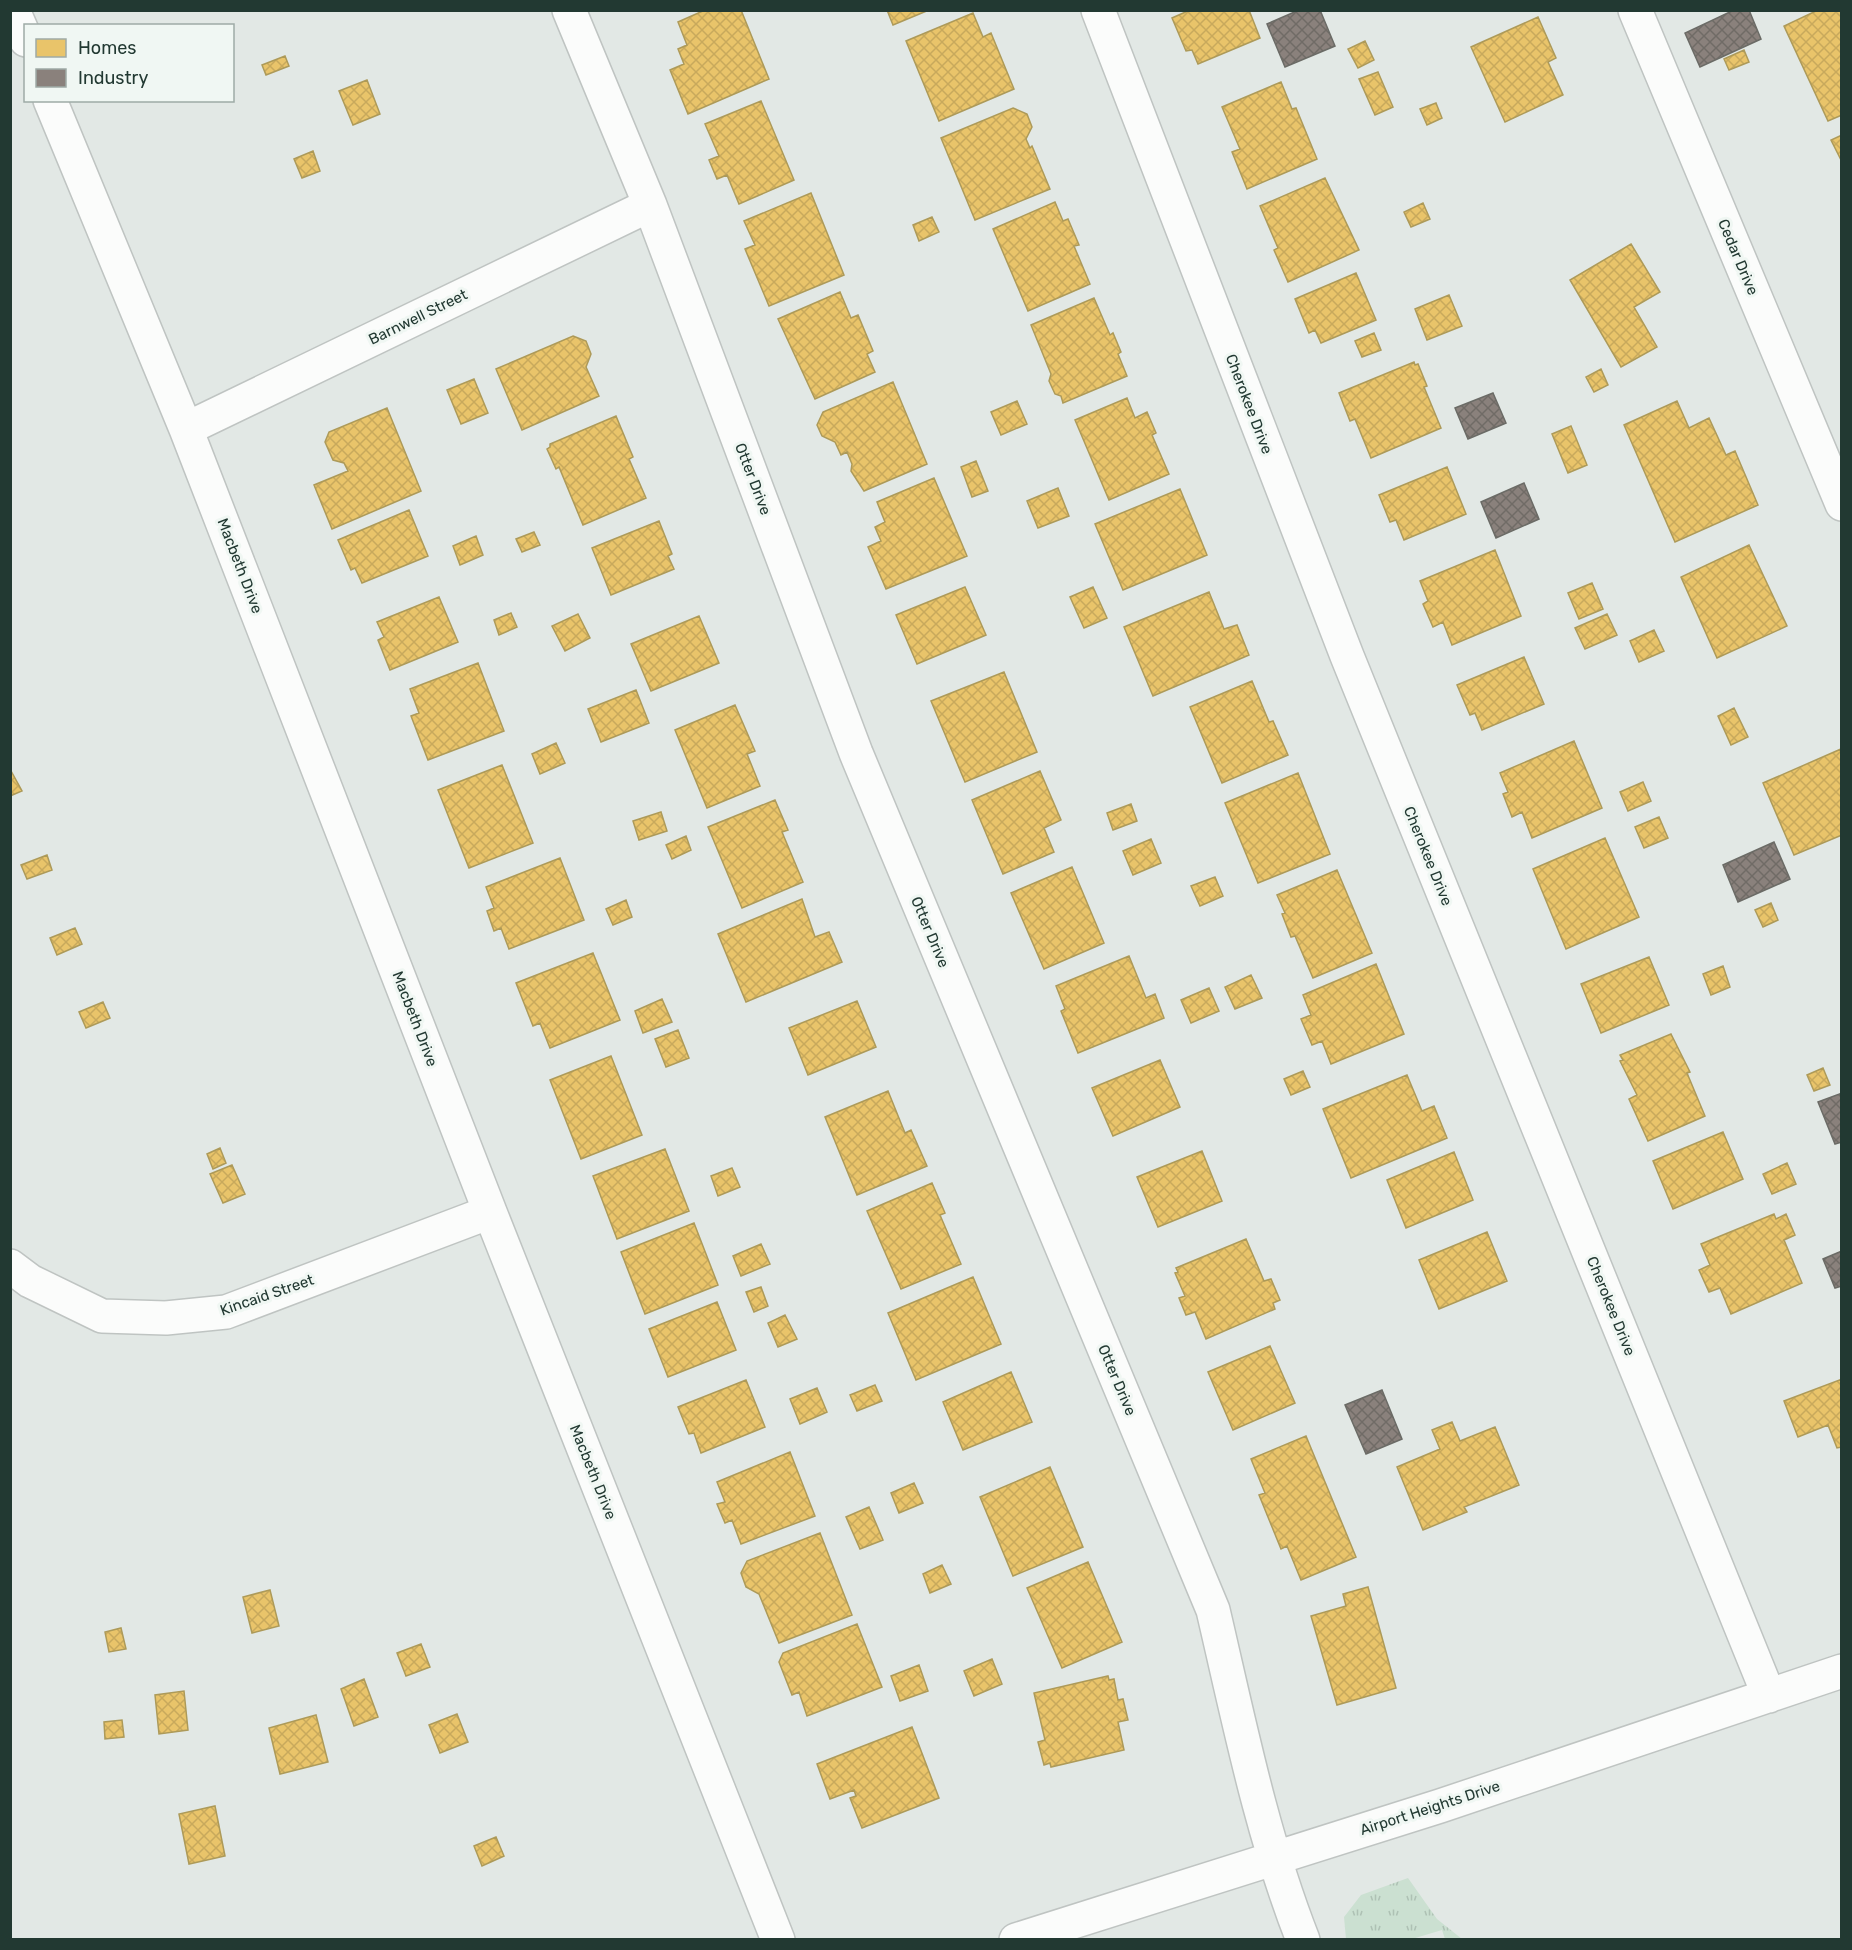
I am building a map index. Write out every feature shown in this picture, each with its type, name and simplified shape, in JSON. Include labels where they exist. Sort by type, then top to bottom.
[{"type":"street","points":[[13,10],[24,35]]},
{"type":"street","name":"Otter Drive","points":[[569,10],[650,205],[856,753],[1213,1610],[1247,1760],[1274,1857],[1304,1940]]},
{"type":"street","name":"Cherokee Drive","points":[[1098,10],[1347,656],[1770,1696]]},
{"type":"street","name":"Cedar Drive","points":[[1635,10],[1842,504]]},
{"type":"street","name":"Macbeth Drive","points":[[51,102],[186,429],[490,1212],[778,1940]]},
{"type":"street","name":"Barnwell Street","points":[[186,429],[650,205]]},
{"type":"street","name":"Kincaid Street","points":[[10,1266],[30,1281],[102,1316],[166,1318],[226,1312],[490,1212]]},
{"type":"street","name":"Airport Heights Drive","points":[[1016,1940],[1440,1806],[1842,1671]]},
{"type":"green space","points":[[1408,1878],[1437,1919],[1462,1939],[1445,1939],[1442,1930],[1412,1939],[1346,1939],[1344,1917],[1361,1895]]},
{"type":"building: Homes","points":[[705,10],[741,10],[769,79],[688,114],[670,70],[684,64],[678,49],[687,45],[678,22]]},
{"type":"building: Homes","points":[[887,10],[929,10],[893,25]]},
{"type":"building: Homes","points":[[1190,10],[1249,10],[1260,38],[1198,64],[1192,50],[1186,51],[1172,18]]},
{"type":"building: Homes","points":[[1818,10],[1842,10],[1842,115],[1828,121],[1784,26]]},
{"type":"building: Homes","points":[[973,13],[983,37],[991,33],[1014,89],[939,121],[906,41]]},
{"type":"building: Homes","points":[[1538,17],[1556,58],[1548,62],[1563,95],[1505,122],[1471,47]]},
{"type":"building: Homes","points":[[1365,41],[1374,60],[1358,68],[1348,49]]},
{"type":"building: Homes","points":[[1744,50],[1749,62],[1729,70],[1724,59]]},
{"type":"building: Homes","points":[[285,56],[289,66],[266,75],[262,65]]},
{"type":"building: Homes","points":[[1378,72],[1393,107],[1375,115],[1359,79]]},
{"type":"building: Homes","points":[[367,80],[380,114],[353,125],[339,91]]},
{"type":"building: Homes","points":[[1281,82],[1292,109],[1296,108],[1317,159],[1247,189],[1232,152],[1240,149],[1222,107]]},
{"type":"building: Homes","points":[[761,101],[794,180],[739,204],[727,175],[717,179],[709,160],[719,156],[705,124]]},
{"type":"building: Homes","points":[[1436,103],[1442,118],[1427,125],[1420,109]]},
{"type":"building: Homes","points":[[1013,108],[1027,114],[1032,127],[1026,139],[1030,148],[1032,146],[1050,189],[975,220],[941,138]]},
{"type":"building: Homes","points":[[1842,135],[1842,162],[1831,140]]},
{"type":"building: Homes","points":[[313,151],[320,171],[302,178],[294,159]]},
{"type":"building: Homes","points":[[1325,178],[1359,250],[1288,282],[1274,250],[1278,248],[1260,206]]},
{"type":"building: Homes","points":[[811,193],[844,275],[769,306],[745,249],[755,245],[744,221]]},
{"type":"building: Homes","points":[[1055,202],[1063,221],[1068,219],[1079,245],[1074,246],[1090,284],[1028,311],[993,229]]},
{"type":"building: Homes","points":[[1423,203],[1430,219],[1411,227],[1404,212]]},
{"type":"building: Homes","points":[[932,217],[939,232],[919,241],[913,225]]},
{"type":"building: Homes","points":[[1631,244],[1660,292],[1634,307],[1657,347],[1621,367],[1570,280]]},
{"type":"building: Homes","points":[[1356,273],[1376,320],[1321,343],[1315,330],[1309,333],[1295,299]]},
{"type":"building: Homes","points":[[840,292],[851,318],[858,315],[873,351],[867,354],[875,372],[815,399],[778,319]]},
{"type":"building: Homes","points":[[1449,295],[1462,326],[1427,340],[1415,309]]},
{"type":"building: Homes","points":[[1094,298],[1110,335],[1113,333],[1127,376],[1063,403],[1061,396],[1055,394],[1049,381],[1051,374],[1031,325]]},
{"type":"building: Homes","points":[[1374,333],[1381,350],[1362,357],[1355,341]]},
{"type":"building: Homes","points":[[573,336],[586,341],[591,354],[586,367],[599,396],[522,430],[496,369]]},
{"type":"building: Homes","points":[[1414,362],[1415,365],[1418,364],[1427,386],[1424,387],[1441,428],[1371,458],[1355,419],[1350,421],[1339,393]]},
{"type":"building: Homes","points":[[1601,369],[1608,385],[1594,392],[1586,377]]},
{"type":"building: Homes","points":[[474,379],[488,413],[461,424],[447,390]]},
{"type":"building: Homes","points":[[893,382],[927,464],[864,491],[851,471],[852,464],[847,452],[841,455],[835,442],[822,436],[817,425],[823,412]]},
{"type":"building: Homes","points":[[1127,398],[1135,418],[1147,412],[1156,433],[1152,435],[1169,474],[1109,500],[1075,420]]},
{"type":"building: Homes","points":[[1017,401],[1027,424],[1001,435],[991,412]]},
{"type":"building: Homes","points":[[1677,401],[1689,428],[1709,418],[1726,455],[1735,451],[1758,505],[1675,542],[1624,425]]},
{"type":"building: Homes","points":[[387,408],[421,491],[332,529],[314,485],[348,471],[344,463],[333,460],[325,442],[329,432]]},
{"type":"building: Homes","points":[[616,416],[633,457],[629,459],[646,498],[583,525],[559,467],[556,469],[547,449],[550,444]]},
{"type":"building: Homes","points":[[1571,426],[1587,465],[1568,473],[1552,434]]},
{"type":"building: Homes","points":[[976,461],[988,491],[972,497],[961,467]]},
{"type":"building: Homes","points":[[1447,467],[1466,514],[1404,540],[1396,520],[1390,522],[1379,495]]},
{"type":"building: Homes","points":[[934,478],[967,556],[886,589],[868,547],[881,541],[875,527],[885,522],[877,502]]},
{"type":"building: Homes","points":[[1058,488],[1069,516],[1038,528],[1027,501]]},
{"type":"building: Homes","points":[[1180,489],[1207,555],[1123,590],[1095,524]]},
{"type":"building: Homes","points":[[409,510],[428,556],[362,583],[355,568],[351,570],[338,540]]},
{"type":"building: Homes","points":[[659,521],[672,554],[668,556],[674,569],[611,595],[592,548]]},
{"type":"building: Homes","points":[[534,532],[540,545],[522,552],[516,539]]},
{"type":"building: Homes","points":[[476,536],[483,555],[460,565],[453,546]]},
{"type":"building: Homes","points":[[1749,545],[1787,626],[1717,658],[1681,577]]},
{"type":"building: Homes","points":[[1495,550],[1521,616],[1452,645],[1443,622],[1433,627],[1423,604],[1428,601],[1420,581]]},
{"type":"building: Homes","points":[[1592,583],[1603,609],[1579,619],[1568,593]]},
{"type":"building: Homes","points":[[965,587],[986,635],[917,664],[896,615]]},
{"type":"building: Homes","points":[[1093,587],[1107,618],[1084,628],[1070,597]]},
{"type":"building: Homes","points":[[1209,592],[1224,629],[1237,625],[1249,655],[1153,696],[1124,627]]},
{"type":"building: Homes","points":[[439,597],[458,642],[390,670],[378,640],[384,637],[377,622]]},
{"type":"building: Homes","points":[[511,613],[517,627],[499,635],[494,620]]},
{"type":"building: Homes","points":[[578,614],[590,638],[565,651],[552,626]]},
{"type":"building: Homes","points":[[1607,614],[1617,635],[1585,649],[1575,628]]},
{"type":"building: Homes","points":[[699,616],[719,663],[651,691],[631,644]]},
{"type":"building: Homes","points":[[1654,630],[1664,651],[1639,662],[1630,641]]},
{"type":"building: Homes","points":[[1524,657],[1544,704],[1482,730],[1475,713],[1470,715],[1457,685]]},
{"type":"building: Homes","points":[[478,663],[504,731],[428,760],[411,716],[419,713],[410,689]]},
{"type":"building: Homes","points":[[1004,672],[1037,752],[965,782],[931,701]]},
{"type":"building: Homes","points":[[1252,681],[1269,722],[1273,721],[1288,755],[1222,783],[1190,707]]},
{"type":"building: Homes","points":[[636,690],[649,723],[601,742],[588,709]]},
{"type":"building: Homes","points":[[735,705],[755,751],[747,754],[760,786],[707,808],[675,730]]},
{"type":"building: Homes","points":[[1734,708],[1748,737],[1731,745],[1718,716]]},
{"type":"building: Homes","points":[[1574,741],[1602,808],[1532,838],[1522,812],[1512,817],[1503,794],[1508,792],[1500,773]]},
{"type":"building: Homes","points":[[556,743],[565,763],[540,774],[532,754]]},
{"type":"building: Homes","points":[[1841,749],[1842,835],[1794,855],[1763,783]]},
{"type":"building: Homes","points":[[502,765],[533,843],[469,868],[438,790]]},
{"type":"building: Homes","points":[[10,769],[22,791],[10,796]]},
{"type":"building: Homes","points":[[1040,771],[1061,820],[1044,828],[1054,852],[1003,874],[972,800]]},
{"type":"building: Homes","points":[[1298,773],[1330,854],[1258,883],[1225,803]]},
{"type":"building: Homes","points":[[1643,782],[1651,801],[1628,811],[1620,792]]},
{"type":"building: Homes","points":[[775,800],[788,830],[782,832],[803,882],[742,908],[708,827]]},
{"type":"building: Homes","points":[[1131,804],[1137,821],[1113,830],[1107,813]]},
{"type":"building: Homes","points":[[661,812],[667,831],[639,840],[633,821]]},
{"type":"building: Homes","points":[[1659,817],[1668,838],[1644,848],[1635,827]]},
{"type":"building: Homes","points":[[686,836],[691,850],[672,859],[666,845]]},
{"type":"building: Homes","points":[[1605,838],[1639,917],[1566,949],[1533,869]]},
{"type":"building: Homes","points":[[1151,839],[1161,863],[1133,875],[1123,851]]},
{"type":"building: Homes","points":[[47,855],[52,870],[27,879],[21,865]]},
{"type":"building: Homes","points":[[560,858],[584,920],[509,949],[501,928],[494,931],[487,911],[494,908],[486,887]]},
{"type":"building: Homes","points":[[1072,867],[1104,943],[1044,969],[1011,893]]},
{"type":"building: Homes","points":[[1337,870],[1372,953],[1313,978],[1295,936],[1291,937],[1282,914],[1285,913],[1277,895]]},
{"type":"building: Homes","points":[[1215,877],[1223,896],[1200,906],[1191,886]]},
{"type":"building: Homes","points":[[802,899],[815,937],[829,932],[842,962],[746,1002],[718,934]]},
{"type":"building: Homes","points":[[626,900],[632,917],[613,925],[606,909]]},
{"type":"building: Homes","points":[[1771,903],[1778,920],[1763,927],[1755,910]]},
{"type":"building: Homes","points":[[75,928],[82,944],[57,955],[50,938]]},
{"type":"building: Homes","points":[[593,953],[620,1020],[550,1048],[540,1023],[533,1026],[516,983]]},
{"type":"building: Homes","points":[[1129,956],[1146,998],[1155,994],[1164,1018],[1078,1053],[1061,1011],[1065,1009],[1056,986]]},
{"type":"building: Homes","points":[[1649,957],[1669,1005],[1601,1033],[1581,984]]},
{"type":"building: Homes","points":[[1376,964],[1404,1034],[1331,1064],[1322,1041],[1312,1045],[1301,1019],[1311,1015],[1303,995]]},
{"type":"building: Homes","points":[[1723,966],[1730,987],[1711,995],[1703,974]]},
{"type":"building: Homes","points":[[1251,975],[1262,998],[1235,1009],[1225,987]]},
{"type":"building: Homes","points":[[1209,988],[1219,1011],[1191,1023],[1181,1000]]},
{"type":"building: Homes","points":[[662,999],[672,1022],[643,1033],[635,1011]]},
{"type":"building: Homes","points":[[857,1001],[876,1047],[808,1075],[789,1028]]},
{"type":"building: Homes","points":[[103,1002],[110,1018],[86,1028],[79,1012]]},
{"type":"building: Homes","points":[[678,1030],[689,1058],[666,1067],[655,1039]]},
{"type":"building: Homes","points":[[1671,1034],[1690,1072],[1687,1073],[1705,1116],[1648,1141],[1629,1099],[1637,1095],[1620,1061],[1623,1060],[1620,1055]]},
{"type":"building: Homes","points":[[611,1056],[642,1135],[581,1159],[550,1080]]},
{"type":"building: Homes","points":[[1160,1060],[1180,1107],[1113,1136],[1092,1088]]},
{"type":"building: Homes","points":[[1823,1068],[1830,1085],[1814,1091],[1807,1075]]},
{"type":"building: Homes","points":[[1303,1071],[1310,1087],[1291,1095],[1284,1079]]},
{"type":"building: Homes","points":[[1407,1075],[1422,1111],[1434,1106],[1447,1138],[1351,1178],[1323,1109]]},
{"type":"building: Homes","points":[[888,1091],[905,1133],[911,1130],[927,1166],[857,1195],[825,1117]]},
{"type":"building: Homes","points":[[1723,1132],[1743,1179],[1673,1209],[1653,1161]]},
{"type":"building: Homes","points":[[220,1148],[226,1163],[213,1169],[207,1154]]},
{"type":"building: Homes","points":[[665,1149],[689,1211],[617,1239],[593,1176]]},
{"type":"building: Homes","points":[[1202,1151],[1222,1201],[1158,1227],[1137,1177]]},
{"type":"building: Homes","points":[[1454,1152],[1473,1200],[1406,1228],[1387,1180]]},
{"type":"building: Homes","points":[[1787,1163],[1796,1184],[1772,1194],[1763,1174]]},
{"type":"building: Homes","points":[[232,1165],[245,1194],[223,1203],[210,1174]]},
{"type":"building: Homes","points":[[732,1168],[740,1187],[718,1196],[711,1176]]},
{"type":"building: Homes","points":[[932,1183],[945,1213],[940,1215],[961,1264],[901,1289],[867,1211]]},
{"type":"building: Homes","points":[[1774,1214],[1776,1219],[1786,1214],[1795,1235],[1784,1240],[1802,1283],[1731,1314],[1720,1288],[1709,1292],[1699,1270],[1710,1265],[1701,1244]]},
{"type":"building: Homes","points":[[694,1223],[718,1285],[645,1314],[621,1252]]},
{"type":"building: Homes","points":[[1487,1232],[1507,1281],[1439,1309],[1419,1260]]},
{"type":"building: Homes","points":[[1246,1239],[1264,1281],[1271,1279],[1280,1300],[1273,1303],[1275,1309],[1206,1339],[1195,1312],[1186,1315],[1179,1298],[1185,1296],[1175,1273],[1178,1272],[1176,1268]]},
{"type":"building: Homes","points":[[761,1244],[770,1264],[741,1276],[733,1256]]},
{"type":"building: Homes","points":[[973,1277],[1001,1344],[916,1380],[888,1313]]},
{"type":"building: Homes","points":[[761,1287],[768,1306],[754,1312],[746,1292]]},
{"type":"building: Homes","points":[[717,1302],[736,1350],[668,1377],[649,1329]]},
{"type":"building: Homes","points":[[785,1315],[797,1339],[778,1347],[768,1323]]},
{"type":"building: Homes","points":[[1270,1346],[1295,1403],[1233,1430],[1208,1372]]},
{"type":"building: Homes","points":[[1011,1372],[1032,1422],[963,1450],[943,1402]]},
{"type":"building: Homes","points":[[1842,1379],[1842,1447],[1837,1448],[1828,1425],[1798,1437],[1784,1401]]},
{"type":"building: Homes","points":[[746,1380],[765,1427],[701,1453],[694,1433],[689,1434],[678,1407]]},
{"type":"building: Homes","points":[[875,1385],[882,1401],[857,1411],[850,1395]]},
{"type":"building: Homes","points":[[817,1388],[827,1412],[800,1424],[790,1399]]},
{"type":"building: Homes","points":[[1452,1422],[1460,1441],[1495,1427],[1519,1485],[1464,1507],[1467,1512],[1423,1530],[1397,1467],[1440,1449],[1432,1430]]},
{"type":"building: Homes","points":[[1306,1436],[1356,1557],[1301,1580],[1287,1546],[1281,1549],[1259,1495],[1265,1493],[1251,1459]]},
{"type":"building: Homes","points":[[790,1452],[815,1516],[741,1544],[732,1520],[725,1523],[717,1504],[725,1502],[717,1482]]},
{"type":"building: Homes","points":[[1050,1467],[1083,1547],[1013,1576],[980,1497]]},
{"type":"building: Homes","points":[[914,1483],[923,1503],[899,1513],[891,1493]]},
{"type":"building: Homes","points":[[869,1507],[883,1540],[860,1549],[846,1517]]},
{"type":"building: Homes","points":[[820,1533],[852,1615],[779,1643],[759,1594],[746,1587],[741,1573],[747,1561]]},
{"type":"building: Homes","points":[[1088,1562],[1122,1642],[1062,1668],[1027,1588]]},
{"type":"building: Homes","points":[[942,1565],[951,1584],[930,1593],[923,1574]]},
{"type":"building: Homes","points":[[1368,1587],[1396,1688],[1337,1705],[1311,1616],[1346,1606],[1343,1594]]},
{"type":"building: Homes","points":[[270,1590],[279,1626],[252,1633],[243,1597]]},
{"type":"building: Homes","points":[[857,1624],[882,1687],[807,1716],[799,1692],[792,1695],[779,1662],[783,1653]]},
{"type":"building: Homes","points":[[121,1628],[126,1649],[109,1652],[105,1632]]},
{"type":"building: Homes","points":[[421,1644],[430,1667],[406,1676],[397,1653]]},
{"type":"building: Homes","points":[[992,1659],[1002,1684],[974,1696],[964,1671]]},
{"type":"building: Homes","points":[[919,1665],[928,1691],[900,1701],[891,1676]]},
{"type":"building: Homes","points":[[1108,1676],[1109,1680],[1114,1679],[1118,1700],[1123,1699],[1128,1720],[1118,1722],[1124,1750],[1051,1767],[1050,1763],[1044,1765],[1038,1742],[1045,1740],[1034,1693]]},
{"type":"building: Homes","points":[[364,1679],[378,1717],[354,1726],[341,1689]]},
{"type":"building: Homes","points":[[184,1691],[188,1730],[159,1734],[155,1695]]},
{"type":"building: Homes","points":[[457,1714],[468,1742],[440,1753],[429,1725]]},
{"type":"building: Homes","points":[[316,1715],[328,1762],[280,1774],[269,1728]]},
{"type":"building: Homes","points":[[122,1720],[124,1737],[105,1739],[104,1722]]},
{"type":"building: Homes","points":[[912,1727],[939,1798],[862,1828],[850,1798],[856,1796],[854,1790],[830,1799],[817,1764]]},
{"type":"building: Homes","points":[[215,1806],[225,1856],[189,1864],[179,1814]]},
{"type":"building: Homes","points":[[496,1837],[504,1856],[482,1866],[474,1846]]},
{"type":"building: Industry","points":[[1299,10],[1320,10],[1335,46],[1285,67],[1267,24]]},
{"type":"building: Industry","points":[[1734,10],[1749,10],[1761,39],[1700,67],[1685,33]]},
{"type":"building: Industry","points":[[1493,393],[1506,423],[1468,439],[1455,408]]},
{"type":"building: Industry","points":[[1524,483],[1539,519],[1496,538],[1481,502]]},
{"type":"building: Industry","points":[[1774,842],[1790,879],[1738,902],[1723,865]]},
{"type":"building: Industry","points":[[1842,1093],[1842,1142],[1835,1144],[1818,1102]]},
{"type":"building: Industry","points":[[1842,1251],[1842,1286],[1835,1288],[1823,1259]]},
{"type":"building: Industry","points":[[1382,1390],[1402,1439],[1366,1454],[1345,1405]]}]
